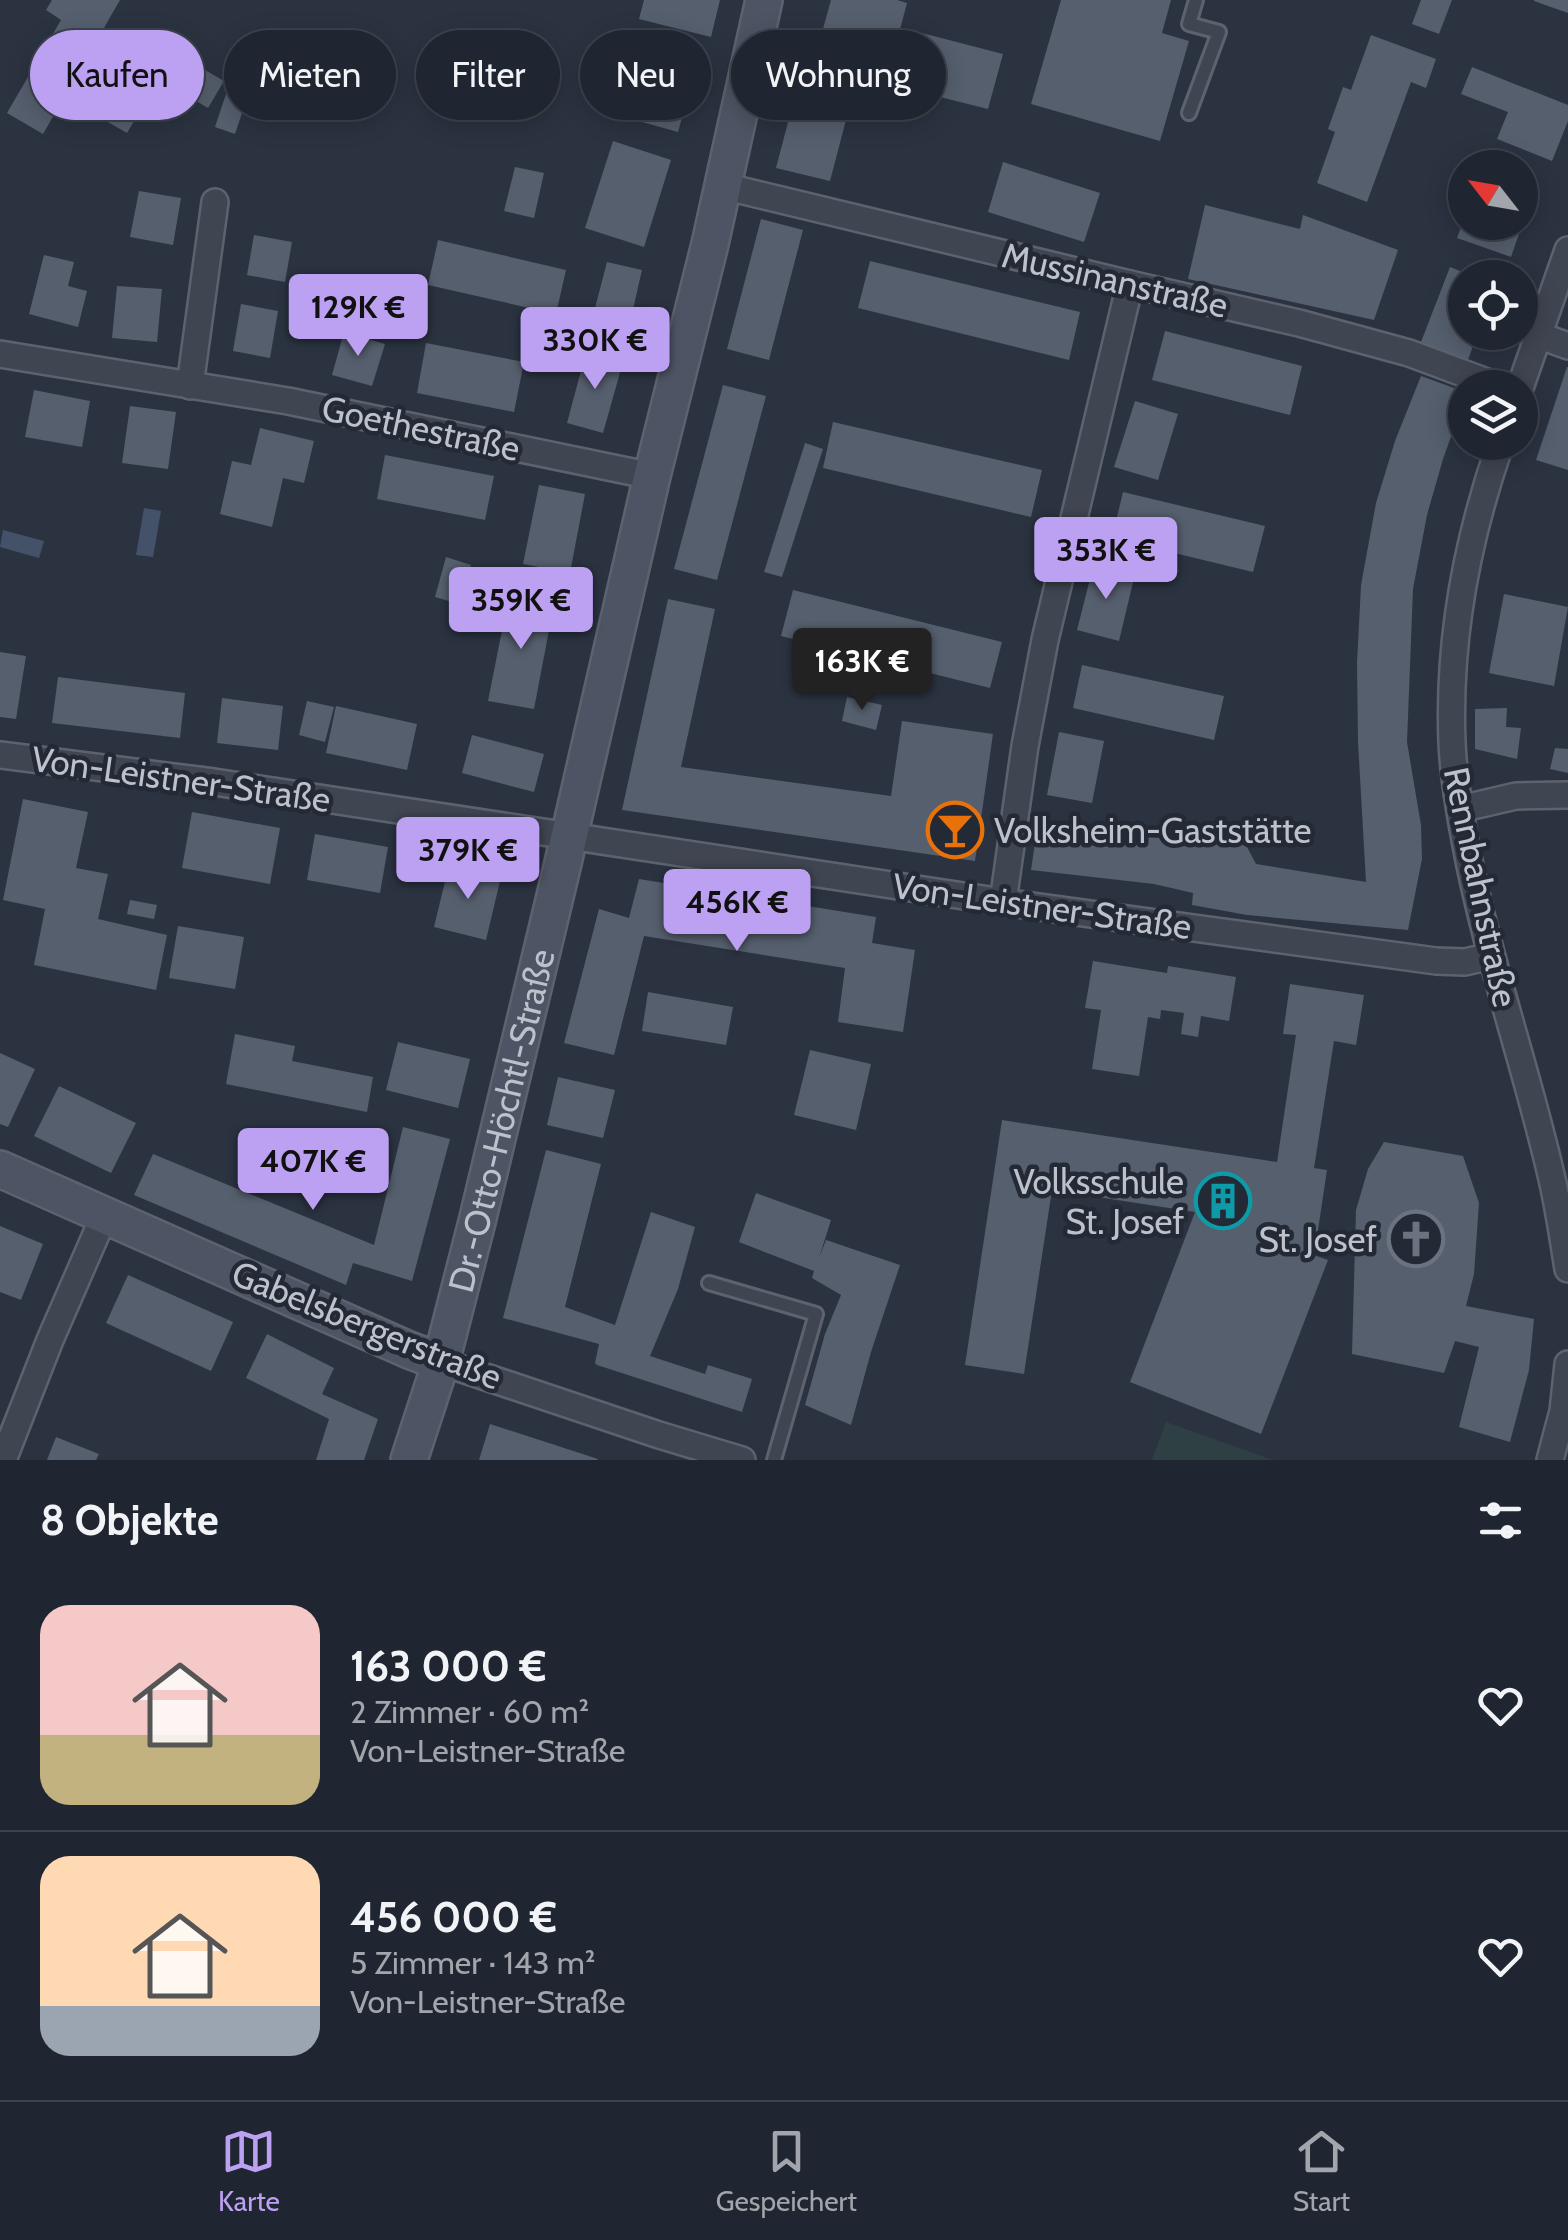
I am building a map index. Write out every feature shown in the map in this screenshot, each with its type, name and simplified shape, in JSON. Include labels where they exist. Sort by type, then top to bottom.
[{"type":"street","name":"Dr.-Otto-Höchtl-Straße","points":[[409,1460],[441,1362],[569,836],[764,0]]},
{"type":"street","name":"Mussinanstraße","points":[[722,186],[1358,338],[1455,370]]},
{"type":"street","points":[[190,386],[215,202]]},
{"type":"street","points":[[1568,250],[1538,336],[1568,346]]},
{"type":"street","points":[[1003,902],[1045,640],[1130,284]]},
{"type":"street","name":"Goethestraße","points":[[0,354],[288,400],[652,476]]},
{"type":"street","name":"Rennbahnstraße","points":[[1494,460],[1474,526],[1460,600],[1452,743],[1476,895],[1552,1180],[1568,1269]]},
{"type":"street","name":"Von-Leistner-Straße","points":[[0,755],[214,782],[1003,902],[1436,961],[1465,962],[1491,956]]},
{"type":"street","points":[[1460,809],[1516,796],[1568,795]]},
{"type":"street","name":"Gabelsbergerstraße","points":[[0,1168],[409,1350],[742,1460]]},
{"type":"street","points":[[4,1460],[50,1340],[105,1214]]},
{"type":"street","points":[[1550,1460],[1563,1411],[1568,1364]]},
{"type":"lane","points":[[1189,112],[1218,32],[1189,24],[1196,0]]},
{"type":"lane","points":[[709,1283],[816,1314],[774,1460]]},
{"type":"shaded area","points":[[1166,1422],[1273,1460],[1152,1460]]},
{"type":"water","points":[[144,508],[161,511],[153,557],[136,555]]},
{"type":"water","points":[[3,530],[44,541],[39,558],[0,547]]},
{"type":"building","points":[[52,0],[120,0],[103,30],[55,30],[61,20],[46,10]]},
{"type":"building","points":[[644,0],[720,0],[711,37],[711,30],[683,30],[639,19]]},
{"type":"building","points":[[831,0],[907,3],[900,30],[823,30]]},
{"type":"building","points":[[1061,0],[1171,0],[1162,33],[1189,41],[1160,141],[1031,104]]},
{"type":"building","points":[[1421,0],[1452,0],[1439,34],[1412,24]]},
{"type":"building","points":[[1568,0],[1568,13],[1534,1]]},
{"type":"building","points":[[1371,35],[1436,59],[1426,88],[1411,82],[1367,202],[1317,183],[1335,132],[1328,129],[1343,87],[1351,90]]},
{"type":"building","points":[[946,39],[1003,54],[988,109],[946,98]]},
{"type":"building","points":[[1472,67],[1568,105],[1568,121],[1552,161],[1538,155],[1538,150],[1524,150],[1497,139],[1508,112],[1461,94]]},
{"type":"building","points":[[204,69],[224,81],[208,108],[204,106]]},
{"type":"building","points":[[30,73],[30,120],[51,120],[43,134],[7,113]]},
{"type":"building","points":[[224,100],[224,120],[240,120],[235,134],[215,127]]},
{"type":"building","points":[[104,120],[135,120],[127,133]]},
{"type":"building","points":[[635,120],[681,120],[678,132]]},
{"type":"building","points":[[789,120],[846,120],[830,181],[776,168]]},
{"type":"building","points":[[613,141],[671,160],[644,247],[585,228]]},
{"type":"building","points":[[1003,162],[1100,193],[1084,242],[988,212]]},
{"type":"building","points":[[515,167],[544,173],[534,218],[504,211]]},
{"type":"building","points":[[139,191],[181,198],[173,245],[130,237]]},
{"type":"building","points":[[1205,205],[1300,229],[1303,215],[1398,250],[1374,320],[1188,279]]},
{"type":"building","points":[[761,219],[803,230],[769,360],[727,349]]},
{"type":"building","points":[[254,235],[292,242],[285,282],[247,275]]},
{"type":"building","points":[[438,240],[566,270],[556,314],[428,285]]},
{"type":"building","points":[[1463,240],[1517,240],[1511,257]]},
{"type":"building","points":[[44,255],[74,262],[68,286],[87,291],[78,327],[29,314]]},
{"type":"building","points":[[870,261],[1080,312],[1069,360],[858,308]]},
{"type":"building","points":[[607,262],[642,270],[626,340],[589,331]]},
{"type":"building","points":[[1448,272],[1448,350],[1472,350],[1468,360],[1421,342]]},
{"type":"building","points":[[117,286],[162,289],[157,342],[112,338]]},
{"type":"building","points":[[241,304],[278,311],[270,358],[233,351]]},
{"type":"building","points":[[1165,331],[1302,366],[1290,415],[1152,380]]},
{"type":"building","points":[[344,332],[385,344],[372,386],[332,375]]},
{"type":"building","points":[[426,343],[524,362],[514,412],[417,393]]},
{"type":"building","points":[[586,352],[623,362],[603,433],[567,423]]},
{"type":"building","points":[[1568,367],[1568,470],[1536,460]]},
{"type":"building","points":[[1421,376],[1448,386],[1448,445],[1427,515],[1413,589],[1407,742],[1421,825],[1422,859],[1408,930],[1247,915],[1192,905],[1193,893],[1154,884],[1031,870],[1038,823],[1101,833],[1246,845],[1256,864],[1366,882],[1358,742],[1361,585],[1376,503]]},
{"type":"building","points":[[723,385],[766,396],[717,580],[674,569]]},
{"type":"building","points":[[34,390],[90,401],[82,447],[25,437]]},
{"type":"building","points":[[1135,401],[1178,414],[1158,480],[1114,467]]},
{"type":"building","points":[[130,406],[176,412],[168,469],[122,463]]},
{"type":"building","points":[[833,422],[1042,470],[1031,517],[823,468]]},
{"type":"building","points":[[260,428],[314,441],[304,483],[283,478],[272,527],[220,514],[232,461],[251,465]]},
{"type":"building","points":[[805,443],[823,449],[782,577],[764,572]]},
{"type":"building","points":[[385,455],[494,476],[485,520],[377,499]]},
{"type":"building","points":[[539,485],[585,494],[570,573],[523,564]]},
{"type":"building","points":[[1123,492],[1265,526],[1253,572],[1112,538]]},
{"type":"building","points":[[446,557],[471,565],[459,604],[435,597]]},
{"type":"building","points":[[1094,563],[1135,574],[1119,641],[1077,630]]},
{"type":"building","points":[[793,590],[1002,642],[990,688],[781,636]]},
{"type":"building","points":[[1504,594],[1568,607],[1554,686],[1489,673]]},
{"type":"building","points":[[509,595],[554,604],[534,709],[488,701]]},
{"type":"building","points":[[668,599],[715,609],[681,767],[891,796],[902,721],[993,734],[975,861],[622,810]]},
{"type":"building","points":[[0,652],[26,656],[16,719],[0,717]]},
{"type":"building","points":[[1082,665],[1224,696],[1214,740],[1073,708]]},
{"type":"building","points":[[58,677],[185,693],[180,738],[52,723]]},
{"type":"building","points":[[847,697],[882,705],[876,730],[842,721]]},
{"type":"building","points":[[222,698],[283,706],[278,750],[217,743]]},
{"type":"building","points":[[307,701],[334,707],[325,742],[299,735]]},
{"type":"building","points":[[336,706],[417,724],[407,770],[326,753]]},
{"type":"building","points":[[1507,708],[1506,727],[1521,728],[1517,759],[1475,749],[1475,709]]},
{"type":"building","points":[[1059,732],[1104,741],[1092,803],[1047,795]]},
{"type":"building","points":[[472,735],[544,754],[534,792],[462,773]]},
{"type":"building","points":[[1555,748],[1568,749],[1568,773],[1550,769]]},
{"type":"building","points":[[23,799],[88,812],[76,868],[108,874],[98,919],[167,935],[156,990],[34,965],[45,909],[3,900]]},
{"type":"building","points":[[192,812],[280,828],[270,884],[182,868]]},
{"type":"building","points":[[315,834],[388,847],[380,893],[307,880]]},
{"type":"building","points":[[449,865],[501,877],[486,940],[434,927]]},
{"type":"building","points":[[639,879],[876,917],[872,943],[915,950],[903,1032],[838,1022],[845,968],[644,936],[614,1055],[564,1043],[599,909],[629,918]]},
{"type":"building","points":[[130,900],[157,905],[154,919],[127,914]]},
{"type":"building","points":[[178,926],[244,937],[235,989],[169,978]]},
{"type":"building","points":[[1093,961],[1167,973],[1168,966],[1236,977],[1229,1021],[1201,1016],[1198,1037],[1181,1034],[1184,1013],[1161,1010],[1160,1019],[1148,1017],[1139,1076],[1092,1069],[1101,1010],[1085,1008]]},
{"type":"building","name":"Volksschule St. Josef","points":[[1290,984],[1364,995],[1356,1045],[1334,1041],[1314,1168],[1327,1170],[1318,1230],[1308,1253],[1328,1260],[1261,1434],[1130,1382],[1195,1212],[1052,1190],[1024,1374],[965,1365],[1002,1120],[1277,1162],[1296,1035],[1283,1034]]},
{"type":"building","points":[[648,992],[733,1007],[726,1045],[642,1031]]},
{"type":"building","points":[[235,1034],[295,1046],[292,1061],[373,1077],[367,1112],[226,1084]]},
{"type":"building","points":[[398,1042],[470,1059],[458,1108],[386,1090]]},
{"type":"building","points":[[810,1050],[871,1064],[856,1130],[794,1115]]},
{"type":"building","points":[[0,1053],[35,1069],[8,1127],[0,1124]]},
{"type":"building","points":[[558,1077],[615,1090],[603,1138],[547,1125]]},
{"type":"building","points":[[59,1086],[136,1123],[111,1173],[34,1136]]},
{"type":"building","points":[[403,1127],[450,1139],[412,1281],[353,1263],[346,1285],[134,1195],[153,1154],[374,1245]]},
{"type":"building","name":"St. Josef","points":[[1384,1142],[1463,1156],[1479,1203],[1474,1274],[1466,1306],[1534,1319],[1529,1370],[1510,1442],[1459,1427],[1479,1347],[1455,1341],[1444,1373],[1352,1354],[1356,1210],[1368,1169]]},
{"type":"building","points":[[546,1150],[601,1164],[565,1307],[615,1325],[651,1212],[695,1227],[678,1289],[650,1356],[705,1374],[708,1365],[752,1379],[742,1412],[597,1365],[599,1344],[503,1318]]},
{"type":"building","points":[[756,1193],[831,1220],[819,1258],[826,1240],[900,1265],[851,1425],[805,1405],[825,1334],[841,1295],[812,1278],[814,1271],[739,1242]]},
{"type":"building","points":[[0,1226],[43,1244],[21,1300],[0,1292]]},
{"type":"building","points":[[128,1275],[233,1322],[211,1371],[106,1323]]},
{"type":"building","points":[[267,1334],[334,1368],[322,1394],[378,1419],[364,1460],[316,1460],[329,1419],[246,1378]]},
{"type":"building","points":[[490,1424],[598,1459],[479,1460]]},
{"type":"building","points":[[56,1437],[99,1454],[96,1460],[47,1460]]},
{"type":"place","name":"Volksheim-Gaststätte","points":[[955,830]]},
{"type":"place","name":"Volksschule St. Josef","points":[[1223,1201]]},
{"type":"place","name":"St. Josef","points":[[1416,1239]]}]
